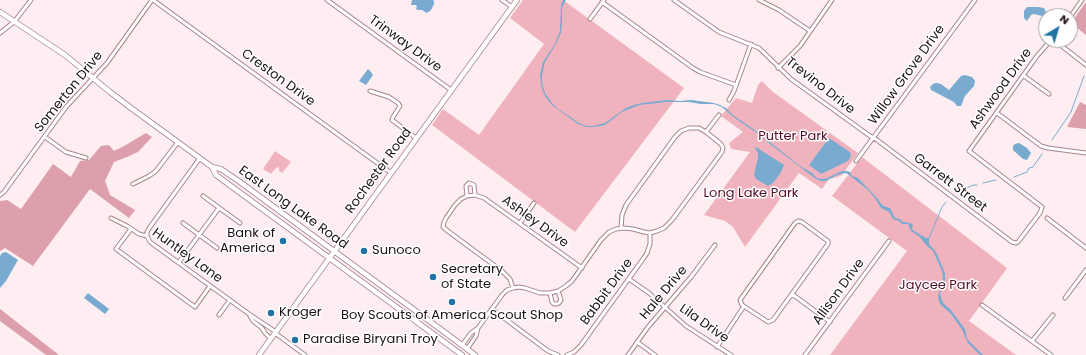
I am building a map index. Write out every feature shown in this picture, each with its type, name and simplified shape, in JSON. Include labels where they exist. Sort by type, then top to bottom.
[{"type":"main road","name":"Rochester Road","points":[[259,355],[517,0]]},
{"type":"main road","name":"East Long Lake Road","points":[[0,12],[65,55],[120,100],[212,167],[221,169],[243,184],[422,315],[474,355]]},
{"type":"main road","name":"East Long Lake Road","points":[[212,167],[216,175],[234,189],[462,355]]},
{"type":"main road","points":[[234,189],[238,185],[243,184]]},
{"type":"main road","points":[[310,245],[316,244],[318,239]]},
{"type":"main road","points":[[348,272],[348,268],[353,265]]},
{"type":"main road","points":[[414,321],[420,319],[422,315]]},
{"type":"main road","points":[[430,332],[431,328],[436,326]]},
{"type":"street","points":[[0,33],[14,22],[31,0]]},
{"type":"street","name":"Somerton Drive","points":[[0,195],[4,192],[69,104],[107,63],[152,0]]},
{"type":"street","name":"Creston Drive","points":[[152,0],[391,173]]},
{"type":"street","name":"Trinway Drive","points":[[328,0],[451,90]]},
{"type":"street","points":[[502,0],[512,7]]},
{"type":"street","name":"Trevino Drive","points":[[674,0],[719,32],[751,44],[763,51],[778,68],[791,79],[873,138]]},
{"type":"street","points":[[759,0],[779,10],[810,31]]},
{"type":"street","points":[[778,68],[797,50],[832,0]]},
{"type":"street","name":"Willow Grove Drive","points":[[856,161],[975,0]]},
{"type":"street","points":[[590,19],[603,1],[693,68],[736,85]]},
{"type":"street","points":[[729,100],[751,44]]},
{"type":"street","name":"Ashwood Drive","points":[[1016,244],[1040,213],[1042,207],[969,151],[1037,56],[1044,48]]},
{"type":"street","points":[[1063,48],[1086,65]]},
{"type":"street","points":[[1024,76],[1049,94]]},
{"type":"street","points":[[370,91],[389,97],[398,103],[400,106],[392,120],[416,138]]},
{"type":"street","points":[[997,113],[1041,146],[1086,153]]},
{"type":"street","points":[[706,132],[719,114]]},
{"type":"street","points":[[462,345],[471,333],[478,328],[504,293],[513,288],[522,287],[537,292],[550,293],[570,283],[604,235],[612,230],[630,228],[650,233],[663,229],[670,223],[722,152],[723,148],[721,144],[699,128],[683,130],[677,135],[626,204],[622,215],[621,228]]},
{"type":"street","points":[[45,137],[68,154],[86,158]]},
{"type":"street","name":"Garrett Street","points":[[873,138],[1016,244]]},
{"type":"street","points":[[133,184],[156,171],[178,142]]},
{"type":"street","points":[[147,236],[147,232],[150,227],[200,158]]},
{"type":"street","name":"Ashley Drive","points":[[513,288],[510,279],[502,271],[443,227],[444,220],[455,205],[467,196],[466,186],[470,183],[474,185],[476,195],[487,199],[582,268]]},
{"type":"street","points":[[467,196],[476,195]]},
{"type":"street","points":[[203,196],[240,223]]},
{"type":"street","points":[[520,223],[534,203]]},
{"type":"street","points":[[179,262],[219,208]]},
{"type":"street","name":"Huntley Lane","points":[[111,218],[139,234],[147,236],[150,242],[305,355]]},
{"type":"street","points":[[1047,218],[1086,248]]},
{"type":"street","points":[[798,221],[808,226],[828,242],[827,246],[792,294],[770,322],[767,322],[740,304],[741,298],[795,223],[798,221]]},
{"type":"street","points":[[183,223],[217,248]]},
{"type":"street","points":[[131,229],[116,249],[195,307],[210,286]]},
{"type":"street","name":"Babbit Drive","points":[[567,355],[574,352],[581,345],[647,253],[650,244],[650,233]]},
{"type":"street","name":"Allison Drive","points":[[805,355],[889,241]]},
{"type":"street","name":"Hale Drive","points":[[628,355],[691,277],[715,244]]},
{"type":"street","points":[[1066,298],[1086,270]]},
{"type":"street","name":"Lila Drive","points":[[629,278],[649,293],[686,326],[730,355]]},
{"type":"street","points":[[550,293],[552,302],[557,304],[560,300],[558,290]]},
{"type":"street","points":[[792,294],[830,322]]},
{"type":"street","points":[[219,315],[230,300]]},
{"type":"street","points":[[982,305],[1050,355]]},
{"type":"street","points":[[718,346],[744,306]]},
{"type":"street","points":[[492,309],[548,351],[558,355]]},
{"type":"street","name":"Huntley Lane","points":[[249,314],[271,339]]},
{"type":"street","points":[[1032,341],[1053,315]]},
{"type":"street","points":[[467,349],[476,336],[478,328]]},
{"type":"street","points":[[637,342],[655,355]]},
{"type":"green space","points":[[523,0],[563,0],[684,88],[575,232],[432,125],[443,109],[479,135],[544,44],[510,18]]},
{"type":"green space","points":[[762,81],[773,92],[858,153],[842,175],[829,179],[822,189],[799,173],[745,247],[733,227],[725,221],[704,215],[750,152],[731,149],[729,143],[743,132],[721,116],[736,98],[752,103],[758,85]]},
{"type":"green space","points":[[275,151],[291,162],[282,173],[277,167],[271,174],[263,169]]},
{"type":"green space","name":"Jaycee Park","points":[[862,157],[1007,268],[969,321],[1016,355],[830,355],[907,251],[832,196]]},
{"type":"shaded area","points":[[1086,2],[1086,35],[1078,29],[1078,13]]},
{"type":"shaded area","points":[[1080,102],[1086,105],[1086,129],[1067,127]]},
{"type":"shaded area","points":[[146,133],[152,137],[138,152],[114,162],[105,181],[110,195],[135,210],[129,218],[90,189],[33,266],[5,248],[0,251],[0,201],[7,200],[21,209],[53,164],[71,177],[80,161],[89,160],[101,146],[109,145],[114,151]]},
{"type":"shaded area","points":[[0,309],[59,355],[46,355],[0,321]]},
{"type":"water","points":[[412,0],[433,0],[434,4],[431,10],[427,13],[416,9],[416,5],[411,5]]},
{"type":"water","points":[[563,0],[566,0],[562,7],[561,33],[556,44],[545,62],[542,75],[542,84],[545,93],[557,108],[579,123],[587,126],[593,126],[605,123],[626,108],[642,103],[667,100],[691,100],[714,103],[726,108],[734,116],[817,178],[825,179],[842,171],[850,172],[852,176],[858,178],[883,206],[890,208],[895,218],[900,219],[903,222],[910,223],[913,225],[912,229],[914,231],[926,238],[929,238],[929,244],[936,252],[945,273],[945,282],[940,293],[942,301],[965,329],[967,339],[983,355],[980,355],[968,343],[963,331],[951,314],[940,304],[938,297],[943,277],[942,271],[933,251],[920,237],[911,231],[908,224],[902,224],[893,219],[889,212],[881,208],[868,190],[848,174],[845,173],[837,175],[826,181],[816,179],[722,107],[714,104],[666,102],[639,105],[622,112],[605,125],[594,127],[587,127],[578,124],[552,105],[543,92],[540,75],[543,62],[555,44],[560,31],[561,5]]},
{"type":"water","points":[[1027,7],[1044,8],[1038,8],[1038,15],[1031,15],[1027,21],[1024,18],[1024,11]]},
{"type":"water","points":[[368,69],[373,75],[366,85],[359,81]]},
{"type":"water","points":[[965,75],[972,77],[975,81],[974,86],[965,96],[961,106],[957,106],[954,102],[931,90],[930,87],[936,83],[941,84],[949,90],[961,76]]},
{"type":"water","points":[[829,138],[850,152],[851,155],[849,160],[846,162],[821,174],[809,165]]},
{"type":"water","points":[[1019,143],[1027,148],[1031,153],[1027,160],[1023,159],[1013,150],[1013,146]]},
{"type":"water","points":[[756,147],[784,165],[780,174],[773,183],[768,186],[756,179],[754,175],[758,157]]},
{"type":"water","points":[[6,252],[18,260],[6,281],[0,288],[0,256],[2,253]]},
{"type":"water","points":[[88,293],[109,309],[105,314],[84,298]]},
{"type":"waterway","points":[[1052,140],[1071,112],[1084,76]]},
{"type":"waterway","points":[[1014,177],[1027,172],[1029,168],[1033,167],[1042,154]]},
{"type":"waterway","points":[[983,183],[996,180]]},
{"type":"waterway","points":[[958,191],[977,185]]},
{"type":"waterway","points":[[929,238],[942,207],[946,202]]},
{"type":"place","name":"Bank of America","points":[[283,241]]},
{"type":"place","name":"Sunoco","points":[[364,251]]},
{"type":"place","name":"Secretary of State","points":[[433,277]]},
{"type":"place","name":"Boy Scouts of America Scout Shop","points":[[452,302]]},
{"type":"place","name":"Kroger","points":[[271,313]]},
{"type":"place","name":"Paradise Biryani Troy","points":[[295,340]]},
{"type":"park label","name":"Putter Park","points":[[793,137]]},
{"type":"park label","name":"Long Lake Park","points":[[751,194]]}]
